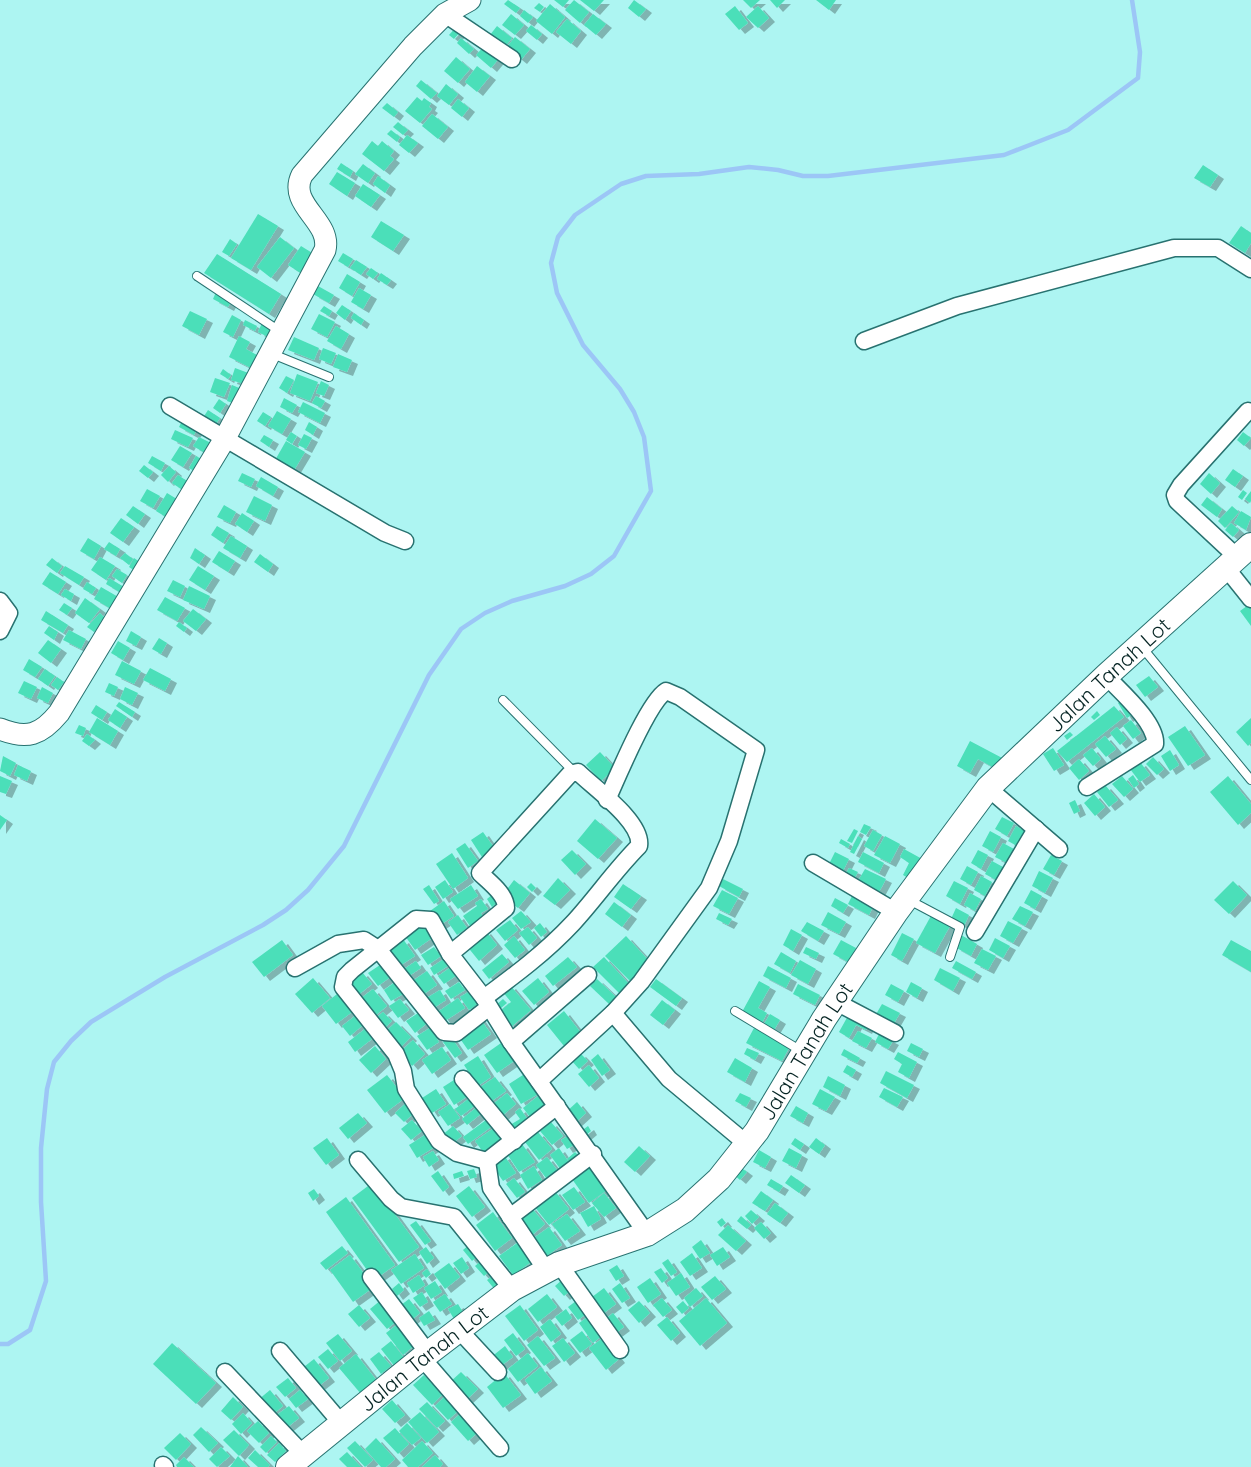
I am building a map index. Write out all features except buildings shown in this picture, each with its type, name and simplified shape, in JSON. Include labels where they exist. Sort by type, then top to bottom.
[{"type":"main road","name":"Jalan Tanah Lot","points":[[296,1461],[512,1289],[552,1267],[647,1234],[694,1203],[719,1179],[747,1144],[836,1002],[901,905],[988,788],[1106,676],[1238,557]]},
{"type":"street","points":[[0,729],[16,735],[35,735],[44,730],[59,713],[224,440],[269,353],[316,271],[327,243],[322,230],[300,196],[299,181],[302,175],[351,115],[445,14],[470,0]]},
{"type":"street","points":[[445,14],[512,59]]},
{"type":"street","points":[[864,341],[957,306],[1174,248],[1218,248],[1251,269]]},
{"type":"street","points":[[170,406],[224,440],[385,533],[405,541]]},
{"type":"street","points":[[1248,411],[1181,485],[1175,495],[1177,501],[1238,557],[1251,599]]},
{"type":"street","points":[[0,600],[9,613],[0,631]]},
{"type":"street","points":[[1087,787],[1155,744],[1156,740],[1154,732],[1143,716],[1106,676]]},
{"type":"street","points":[[539,1081],[613,1013],[641,982],[709,888],[729,841],[756,750],[680,697],[666,692],[646,720],[607,800]]},
{"type":"street","points":[[295,968],[352,940],[364,940],[378,949],[444,1032],[456,1033],[574,922],[616,869],[639,846],[639,836],[628,817],[578,772],[574,772],[480,873],[506,901],[506,908],[450,954]]},
{"type":"street","points":[[988,788],[1059,849]]},
{"type":"street","points":[[975,932],[1036,829]]},
{"type":"street","points":[[813,863],[901,905]]},
{"type":"street","points":[[486,1161],[457,1153],[439,1141],[406,1089],[403,1071],[396,1054],[343,987],[345,977],[416,919],[427,918],[511,1042],[593,1154],[647,1234]]},
{"type":"street","points":[[511,1042],[588,975]]},
{"type":"street","points":[[836,1002],[895,1033]]},
{"type":"street","points":[[613,1013],[669,1079],[747,1144]]},
{"type":"street","points":[[463,1080],[514,1141]]},
{"type":"street","points":[[486,1161],[557,1106]]},
{"type":"street","points":[[510,1218],[593,1154]]},
{"type":"street","points":[[358,1160],[391,1199],[402,1207],[454,1217],[512,1289]]},
{"type":"street","points":[[486,1161],[491,1188],[510,1218],[620,1350]]},
{"type":"street","points":[[371,1277],[425,1356],[500,1448]]},
{"type":"street","points":[[459,1330],[498,1372]]},
{"type":"street","points":[[280,1351],[342,1424]]},
{"type":"street","points":[[225,1372],[296,1461]]},
{"type":"lane","points":[[197,276],[281,332]]},
{"type":"lane","points":[[269,353],[329,377]]},
{"type":"lane","points":[[1140,645],[1250,778]]},
{"type":"lane","points":[[503,700],[574,772]]},
{"type":"lane","points":[[901,905],[960,927],[950,957]]},
{"type":"lane","points":[[735,1011],[804,1052]]},
{"type":"waterway","points":[[0,1344],[8,1344],[30,1330],[46,1281],[41,1202],[41,1148],[47,1089],[54,1062],[91,1022],[165,977],[263,925],[286,910],[308,890],[344,846],[429,675],[461,629],[485,613],[512,601],[565,586],[591,574],[614,556],[651,491],[644,437],[634,412],[620,389],[583,345],[557,293],[551,263],[558,237],[575,215],[621,184],[646,176],[699,174],[749,167],[778,170],[803,176],[828,176],[1004,155],[1068,130],[1138,78],[1140,52],[1132,0]]}]
